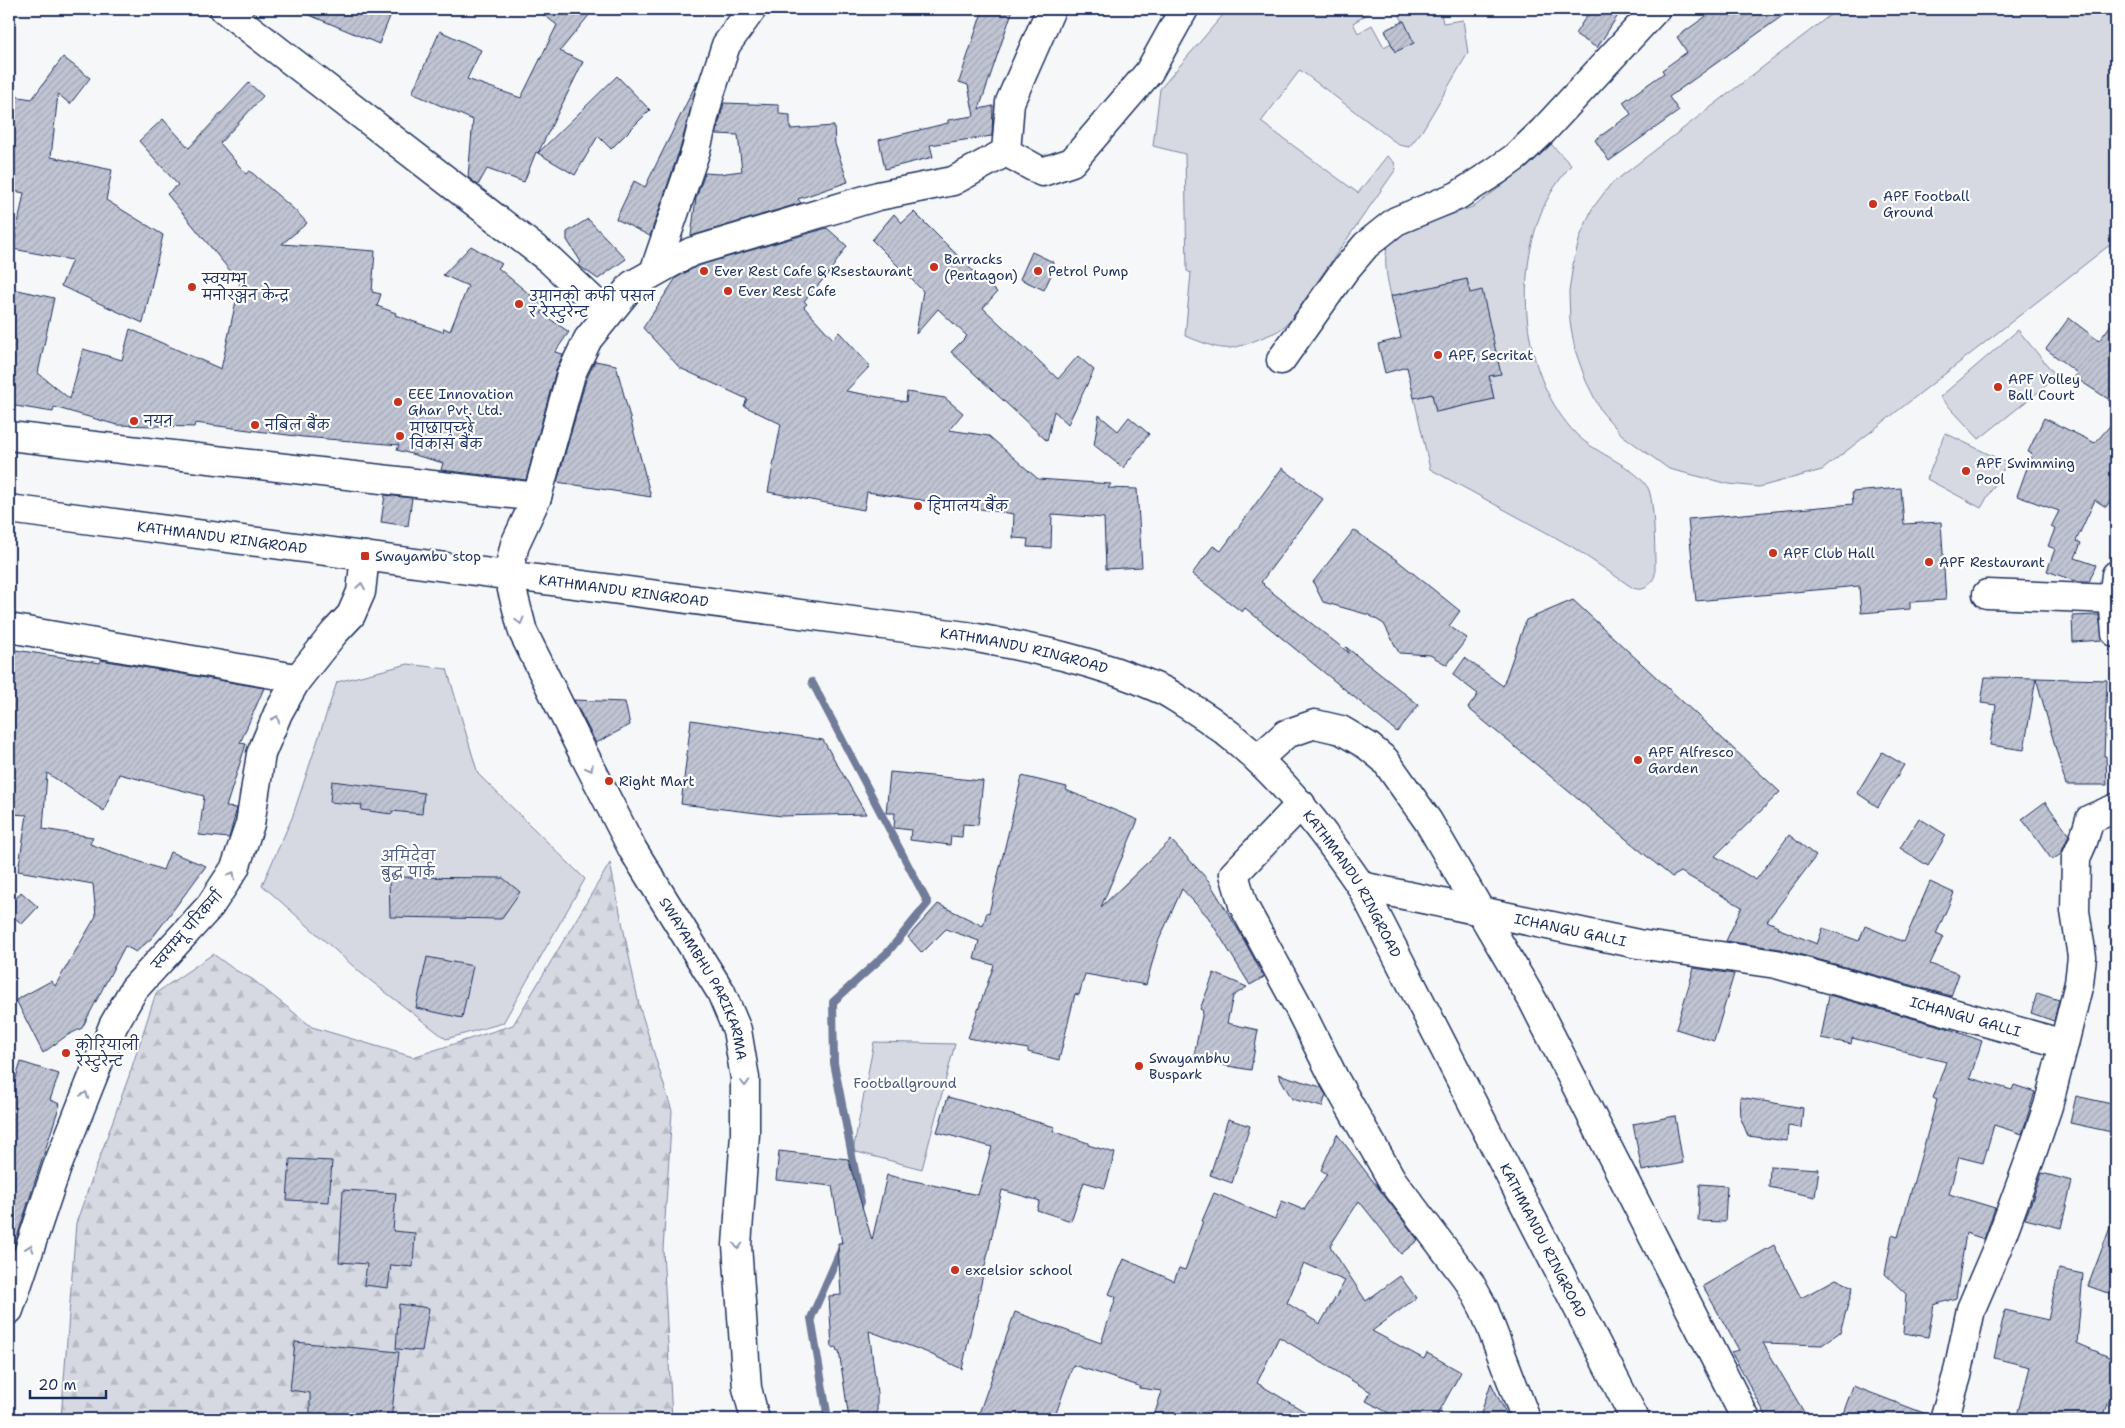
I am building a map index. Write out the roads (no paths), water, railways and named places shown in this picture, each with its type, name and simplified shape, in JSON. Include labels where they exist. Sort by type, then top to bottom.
[{"type":"main road","points":[[224,9],[550,260],[607,314]]},
{"type":"main road","points":[[654,272],[696,150],[709,97],[726,45],[752,9]]},
{"type":"main road","points":[[1006,152],[1010,102],[1051,9]]},
{"type":"main road","points":[[1006,152],[1042,172],[1072,162],[1149,72],[1184,9]]},
{"type":"main road","points":[[1281,360],[1344,271],[1366,245],[1396,221],[1457,196],[1516,156],[1543,131],[1656,9]]},
{"type":"main road","points":[[508,574],[515,544],[537,497],[571,374],[588,339],[632,285],[654,272],[701,250],[878,196],[953,181],[1006,152]]},
{"type":"main road","points":[[9,436],[537,497]]},
{"type":"main road","name":"KATHMANDU RINGROAD","points":[[9,509],[966,636],[1065,656],[1106,668],[1161,689],[1211,720],[1258,759],[1301,804],[1330,841],[1361,886],[1635,1419]]},
{"type":"main road","name":"स्वयम्भू परिकर्मा","points":[[9,1310],[57,1167],[113,1026],[134,989],[210,906],[235,868],[250,824],[261,754],[278,713],[296,680],[351,615],[361,592],[365,556]]},
{"type":"main road","name":"SWAYAMBHU PARIKARMA","points":[[508,574],[523,632],[578,743],[633,850],[721,992],[737,1030],[745,1078],[745,1115],[737,1244],[747,1388],[755,1419]]},
{"type":"main road","points":[[1987,594],[2115,587],[2116,633]]},
{"type":"main road","points":[[9,628],[290,677],[296,680]]},
{"type":"main road","points":[[1258,759],[1286,734],[1315,724],[1341,730],[1368,746],[1385,760],[1428,822],[1533,1001],[1746,1419]]},
{"type":"main road","points":[[1301,804],[1234,874],[1236,886],[1243,905],[1298,1006],[1334,1078],[1392,1180],[1470,1283],[1484,1309],[1526,1419]]},
{"type":"main road","points":[[1944,1419],[1957,1376],[1971,1309],[1998,1246],[2048,1106],[2079,983],[2082,957],[2075,911],[2076,858],[2090,819],[2116,808]]},
{"type":"main road","name":"ICHANGU GALLI","points":[[1361,886],[1638,944],[1776,964],[2064,1044]]},
{"type":"waterway","points":[[812,682],[928,903],[888,952],[833,1002],[834,1063],[861,1202],[857,1211]]},
{"type":"waterway","points":[[828,1419],[811,1318],[843,1245]]},
{"type":"place","name":"APF Football Ground","points":[[1873,204]]},
{"type":"place","name":"Barracks (Pentagon)","points":[[934,267]]},
{"type":"place","name":"Ever Rest Cafe & Rsestaurant","points":[[704,271]]},
{"type":"place","name":"Petrol Pump","points":[[1038,271]]},
{"type":"place","name":"स्वयम्भू मनोरञ्जन केन्द्र","points":[[192,287]]},
{"type":"place","name":"Ever Rest Cafe","points":[[728,291]]},
{"type":"place","name":"उमानको कफी पसल र रेस्टुरेन्ट","points":[[519,304]]},
{"type":"place","name":"APF, Secritat","points":[[1438,355]]},
{"type":"place","name":"APF Volley Ball Court","points":[[1998,387]]},
{"type":"place","name":"EEE Innovation Ghar Pvt. Ltd.","points":[[398,402]]},
{"type":"place","name":"नयन","points":[[134,421]]},
{"type":"place","name":"नबिल बैंक","points":[[255,425]]},
{"type":"place","name":"माछापुच्छ्रे विकास बैंक","points":[[400,436]]},
{"type":"place","name":"APF Swimming Pool","points":[[1966,471]]},
{"type":"place","name":"हिमालय बैंक","points":[[918,506]]},
{"type":"place","name":"APF Club Hall","points":[[1773,553]]},
{"type":"place","name":"Swayambu stop","points":[[365,556]]},
{"type":"place","name":"APF Restaurant","points":[[1929,562]]},
{"type":"place","name":"APF Alfresco Garden","points":[[1638,760]]},
{"type":"place","name":"Right Mart","points":[[609,781]]},
{"type":"place","name":"कोरियाली रेस्टुरेन्ट","points":[[66,1053]]},
{"type":"place","name":"Swayambhu Buspark","points":[[1139,1066]]},
{"type":"place","name":"excelsior school","points":[[955,1270]]},
{"type":"park label","name":"अमिदेवा बुद्ध पार्क","points":[[408,864]]},
{"type":"park label","name":"Footballground","points":[[905,1083]]}]
